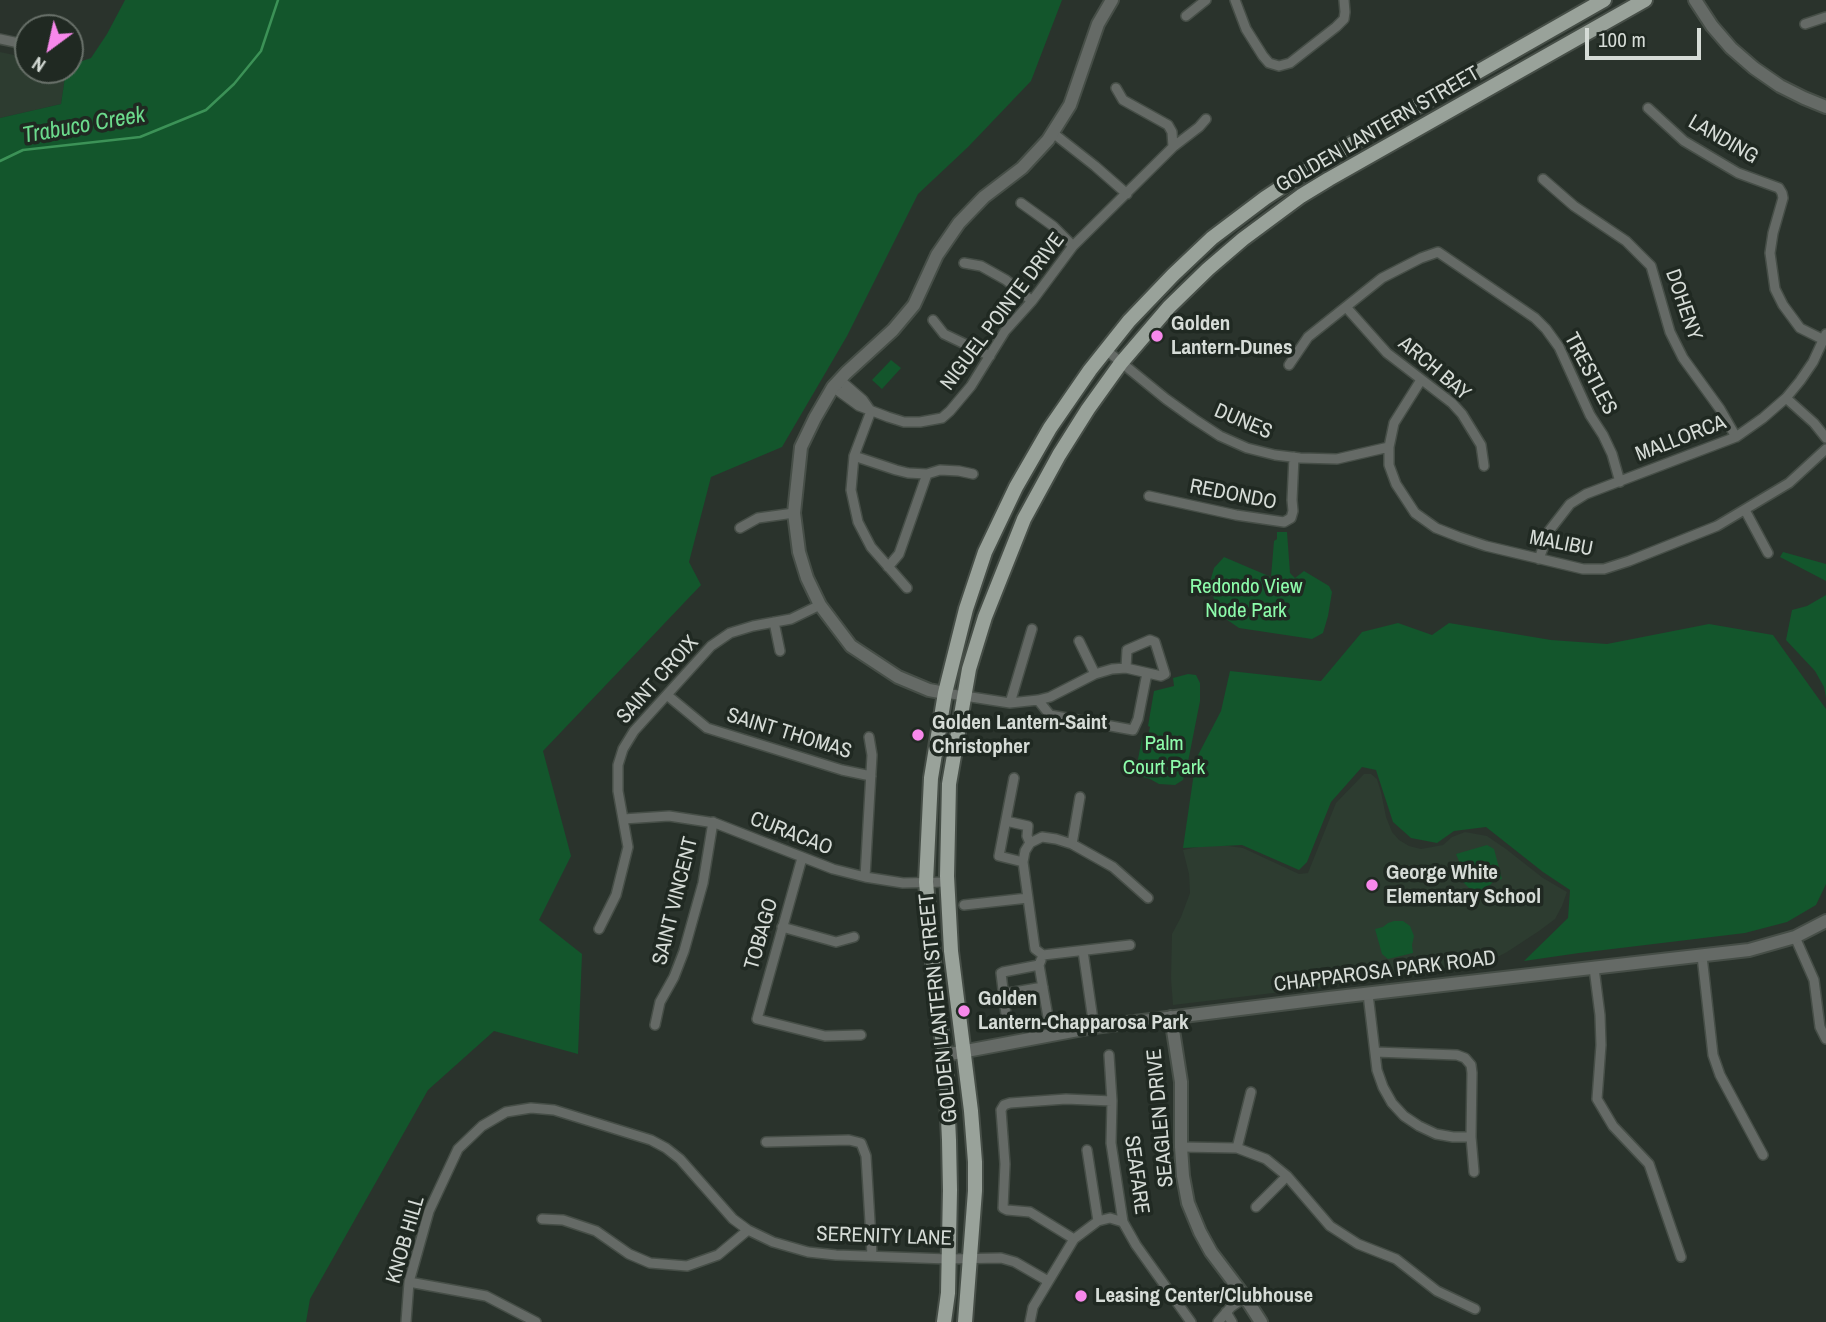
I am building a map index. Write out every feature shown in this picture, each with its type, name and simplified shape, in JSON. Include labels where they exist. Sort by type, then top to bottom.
[{"type":"main road","name":"GOLDEN LANTERN STREET","points":[[944,1322],[948,1293],[950,1190],[945,1055],[937,1007],[926,882],[931,778],[944,693],[965,608],[985,552],[1016,487],[1050,428],[1090,370],[1129,321],[1212,238],[1318,163],[1604,0]]},
{"type":"main road","name":"GOLDEN LANTERN STREET","points":[[965,1322],[975,1181],[971,1111],[951,951],[947,882],[949,784],[969,669],[985,617],[1024,519],[1064,446],[1121,363],[1169,307],[1243,239],[1329,178],[1645,0]]},
{"type":"street","points":[[1112,0],[1098,24],[1070,105],[1053,133],[1037,155],[984,197],[959,223],[942,247],[919,296],[903,319],[836,384],[801,447],[794,513],[799,552],[807,578],[820,604],[852,646],[898,677],[929,690],[1010,702],[1038,700],[1112,669],[1126,668],[1161,676],[1166,674],[1153,640],[1127,650],[1126,668]]},
{"type":"street","points":[[1186,16],[1206,0]]},
{"type":"street","points":[[1234,0],[1246,29],[1269,64],[1279,66],[1290,63],[1344,19],[1343,0]]},
{"type":"street","points":[[1695,0],[1731,48],[1754,68],[1780,86],[1826,107]]},
{"type":"street","points":[[1805,24],[1826,17]]},
{"type":"street","points":[[1116,88],[1123,100],[1168,125],[1172,132],[1173,147]]},
{"type":"street","name":"LANDING","points":[[1648,108],[1684,141],[1738,173],[1779,188],[1783,198],[1770,253],[1775,289],[1800,328],[1825,337]]},
{"type":"street","name":"NIGUEL POINTE DRIVE","points":[[836,384],[863,400],[871,411],[904,422],[942,418],[958,402],[1005,331],[1073,246],[1173,147],[1206,119]]},
{"type":"street","points":[[1053,133],[1127,194]]},
{"type":"street","name":"DOHENY","points":[[1543,179],[1574,206],[1626,241],[1651,266],[1670,331],[1683,358],[1736,436]]},
{"type":"street","points":[[1021,203],[1053,226],[1073,246]]},
{"type":"street","name":"TRESTLES","points":[[1346,307],[1382,278],[1438,252],[1535,318],[1546,329],[1559,346],[1590,415],[1603,435],[1620,482]]},
{"type":"street","points":[[964,262],[981,266],[1006,280],[1031,301]]},
{"type":"street","points":[[1289,365],[1308,337],[1346,307]]},
{"type":"street","name":"ARCH BAY","points":[[1346,307],[1387,353],[1452,403],[1462,414],[1481,445],[1484,466]]},
{"type":"street","points":[[933,320],[944,334],[990,356]]},
{"type":"street","name":"MALLORCA","points":[[1539,559],[1549,531],[1570,504],[1586,494],[1736,436],[1755,424],[1786,398],[1800,381],[1825,337]]},
{"type":"street","name":"DUNES","points":[[1106,350],[1166,399],[1220,436],[1247,448],[1294,457],[1337,459],[1389,447]]},
{"type":"street","name":"MALIBU","points":[[1421,380],[1394,423],[1389,447],[1389,465],[1396,484],[1415,513],[1436,528],[1459,537],[1583,569],[1604,569],[1708,530],[1789,482],[1826,449]]},
{"type":"street","points":[[1786,398],[1814,423],[1826,438]]},
{"type":"street","points":[[871,411],[854,456],[851,490],[858,522],[871,547],[906,588]]},
{"type":"street","points":[[854,456],[896,470],[928,474],[940,470],[973,474]]},
{"type":"street","name":"REDONDO","points":[[1149,496],[1236,515],[1284,522],[1291,517],[1293,511],[1294,457]]},
{"type":"street","points":[[888,567],[899,554],[928,474]]},
{"type":"street","points":[[1745,510],[1768,553]]},
{"type":"street","points":[[740,528],[758,518],[794,513]]},
{"type":"street","name":"SAINT CROIX","points":[[599,929],[616,895],[628,847],[618,791],[618,765],[623,749],[634,731],[711,646],[730,634],[792,618],[820,604]]},
{"type":"street","points":[[775,622],[780,651]]},
{"type":"street","points":[[1010,702],[1032,629]]},
{"type":"street","points":[[1079,641],[1095,674]]},
{"type":"street","points":[[1038,700],[1050,715],[1133,730],[1138,719],[1147,673]]},
{"type":"street","name":"SAINT THOMAS","points":[[667,695],[708,728],[842,770],[871,776]]},
{"type":"street","points":[[865,877],[873,755],[869,737]]},
{"type":"street","points":[[1014,778],[999,856],[1023,862]]},
{"type":"street","points":[[1072,844],[1080,797]]},
{"type":"street","name":"CURACAO","points":[[622,819],[669,816],[713,822],[833,869],[903,883],[947,882]]},
{"type":"street","points":[[1006,821],[1028,827],[1027,836],[1030,843]]},
{"type":"street","name":"SAINT VINCENT","points":[[654,1026],[660,1002],[684,951],[703,883],[713,822]]},
{"type":"street","points":[[1130,945],[1043,955],[1035,949],[1023,862],[1025,851],[1030,843],[1042,837],[1072,844],[1113,867],[1148,898]]},
{"type":"street","name":"TOBAGO","points":[[802,858],[757,1019],[825,1036],[861,1035]]},
{"type":"street","points":[[964,905],[1028,898]]},
{"type":"street","name":"CHAPPAROSA PARK ROAD","points":[[945,1055],[1094,1027],[1749,950],[1795,937],[1826,922]]},
{"type":"street","points":[[782,927],[836,942],[854,937]]},
{"type":"street","points":[[1795,937],[1814,980],[1820,1027],[1826,1039]]},
{"type":"street","points":[[1083,951],[1094,1027]]},
{"type":"street","points":[[1043,955],[1039,965],[1048,1017]]},
{"type":"street","points":[[1702,957],[1713,1055],[1720,1075],[1763,1155]]},
{"type":"street","points":[[1007,1023],[1001,974],[1039,965]]},
{"type":"street","points":[[1594,968],[1601,1045],[1597,1100],[1612,1126],[1649,1164],[1681,1257]]},
{"type":"street","points":[[1003,993],[1043,987]]},
{"type":"street","points":[[1368,994],[1377,1070],[1392,1103],[1404,1116],[1436,1134],[1471,1137]]},
{"type":"street","name":"SEAGLEN DRIVE","points":[[1171,1017],[1181,1082],[1181,1147],[1188,1203],[1211,1252],[1261,1322]]},
{"type":"street","points":[[1376,1052],[1457,1055],[1465,1058],[1471,1065],[1474,1172]]},
{"type":"street","name":"SEAFARE","points":[[1109,1055],[1111,1143],[1123,1223],[1191,1322]]},
{"type":"street","points":[[1237,1148],[1251,1092]]},
{"type":"street","points":[[1074,1239],[1030,1212],[1003,1208],[1005,1164],[1001,1110],[1010,1102],[1066,1099],[1112,1101]]},
{"type":"street","name":"SERENITY LANE","points":[[506,1112],[531,1108],[554,1110],[651,1140],[680,1159],[733,1219],[772,1242],[808,1252],[835,1255],[1001,1258],[1015,1262],[1048,1281]]},
{"type":"street","name":"KNOB HILL","points":[[406,1322],[410,1282],[429,1211],[458,1149],[482,1126],[506,1112]]},
{"type":"street","points":[[766,1142],[849,1140],[860,1143],[866,1156],[872,1255]]},
{"type":"street","points":[[1181,1147],[1237,1148],[1266,1159],[1287,1176],[1330,1226],[1358,1244],[1396,1259],[1437,1291],[1475,1309]]},
{"type":"street","points":[[1087,1150],[1098,1221]]},
{"type":"street","points":[[1256,1207],[1287,1176]]},
{"type":"street","points":[[1030,1322],[1033,1307],[1074,1239],[1098,1221],[1110,1218],[1123,1223]]},
{"type":"street","points":[[542,1219],[563,1220],[596,1231],[629,1254],[650,1264],[687,1266],[718,1255],[748,1230]]},
{"type":"street","points":[[410,1282],[486,1296],[533,1321]]},
{"type":"street","points":[[1218,1322],[1245,1297]]},
{"type":"street","points":[[1227,1312],[1232,1322]]},
{"type":"shaded area","points":[[0,52],[14,55],[14,84],[64,84],[61,104],[0,118]]},
{"type":"shaded area","name":"George White Elementary School","points":[[1364,774],[1371,774],[1377,779],[1386,817],[1392,832],[1399,840],[1421,849],[1443,845],[1452,837],[1465,832],[1487,836],[1543,878],[1567,892],[1555,919],[1507,952],[1474,969],[1173,1005],[1172,934],[1190,893],[1183,850],[1213,844],[1243,848],[1299,874],[1308,873],[1336,803]]},
{"type":"green space","points":[[125,0],[1062,0],[1031,81],[968,147],[918,194],[847,336],[782,447],[711,477],[689,562],[701,585],[543,751],[571,856],[539,920],[582,954],[578,1054],[494,1031],[428,1090],[310,1299],[306,1322],[0,1322],[0,118],[61,104],[64,84],[84,84],[84,60],[91,58]]},
{"type":"green space","points":[[891,360],[901,368],[882,389],[872,380]]},
{"type":"green space","name":"Redondo View Node Park","points":[[1277,532],[1287,532],[1290,573],[1295,578],[1304,571],[1329,586],[1332,592],[1323,633],[1312,639],[1239,628],[1220,615],[1215,604],[1210,582],[1214,568],[1224,557],[1271,577]]},
{"type":"green space","points":[[1783,552],[1826,564],[1826,581],[1780,557]]},
{"type":"green space","points":[[1826,595],[1826,698],[1824,687],[1815,671],[1786,640],[1792,610],[1807,606]]},
{"type":"green space","points":[[1398,623],[1432,635],[1449,623],[1551,640],[1607,644],[1709,624],[1773,635],[1826,709],[1826,884],[1816,905],[1787,922],[1745,933],[1524,961],[1568,918],[1570,890],[1486,827],[1454,831],[1437,843],[1411,838],[1393,822],[1376,770],[1362,767],[1331,802],[1307,862],[1299,870],[1242,845],[1183,848],[1196,759],[1221,711],[1230,671],[1321,681],[1362,632]]},
{"type":"green space","name":"Palm Court Park","points":[[1196,675],[1200,683],[1200,701],[1183,780],[1175,785],[1159,784],[1135,775],[1142,738],[1148,736],[1154,691],[1174,686],[1173,678]]},
{"type":"green space","points":[[1487,845],[1494,849],[1502,879],[1480,890],[1469,888],[1457,870],[1459,861],[1456,854]]},
{"type":"green space","points":[[1394,921],[1403,921],[1410,926],[1414,936],[1413,953],[1388,959],[1382,954],[1375,929]]},
{"type":"waterway","name":"Trabuco Creek","points":[[0,161],[23,150],[140,137],[206,110],[234,84],[261,51],[278,0]]},
{"type":"place","name":"Golden Lantern-Dunes","points":[[1157,336]]},
{"type":"place","name":"Golden Lantern-Saint Christopher","points":[[918,735]]},
{"type":"place","name":"George White Elementary School","points":[[1372,885]]},
{"type":"place","name":"Golden Lantern-Chapparosa Park","points":[[964,1011]]},
{"type":"place","name":"Leasing Center/Clubhouse","points":[[1081,1296]]}]
